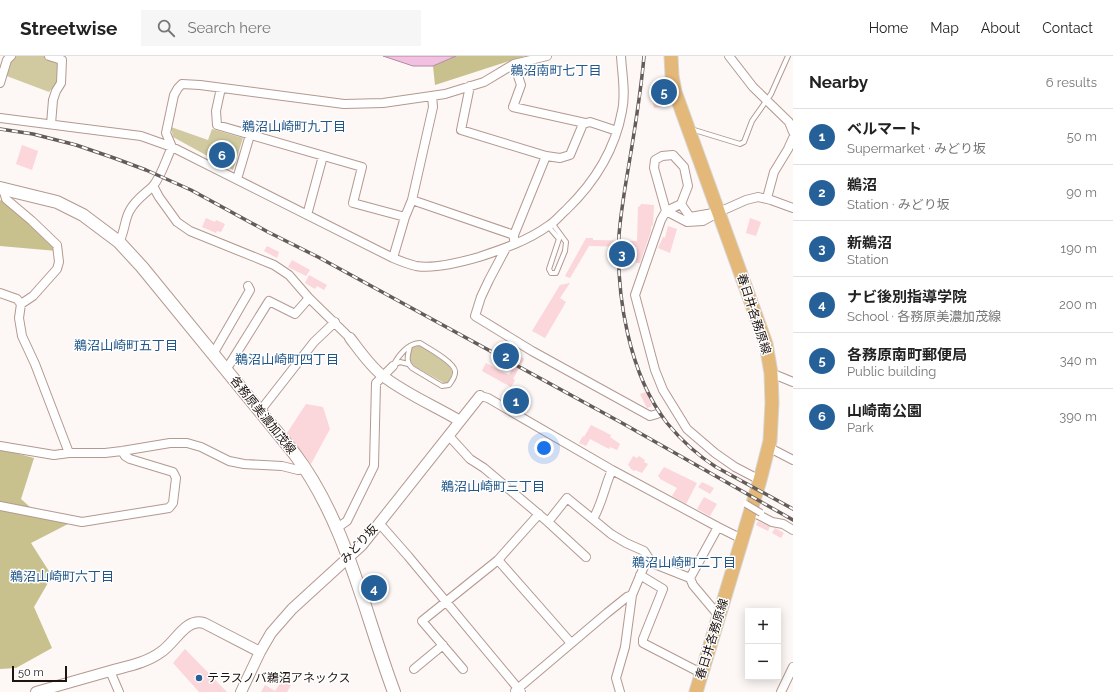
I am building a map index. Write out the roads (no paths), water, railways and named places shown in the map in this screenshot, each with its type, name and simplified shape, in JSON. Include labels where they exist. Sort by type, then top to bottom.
[{"type":"main road","name":"春日井各務原線","points":[[671,56],[672,76],[675,92],[766,344],[771,373],[772,403],[770,441],[752,510],[696,692]]},
{"type":"main road","name":"各務原美濃加茂線","points":[[1,188],[57,202],[83,215],[119,242],[142,267],[307,469],[324,499],[337,528],[394,692]]},
{"type":"street","points":[[0,83],[7,60],[11,56]]},
{"type":"street","points":[[49,56],[62,60],[61,84],[52,100],[50,124]]},
{"type":"street","points":[[119,242],[122,237],[125,220],[130,209],[140,196],[153,186],[162,172],[172,147],[166,133],[174,95],[182,84],[344,104],[383,103],[432,96],[484,82],[514,64],[547,56]]},
{"type":"street","points":[[0,118],[141,136],[172,147],[393,258],[417,266],[440,265],[464,262],[514,245],[550,224],[587,188],[602,165],[617,131],[624,94],[621,56]]},
{"type":"street","points":[[729,56],[746,79],[766,101],[786,119],[793,136],[788,149],[774,172],[767,198]]},
{"type":"street","points":[[514,64],[521,85],[513,107],[585,123],[590,122],[617,131]]},
{"type":"street","points":[[470,86],[461,130],[546,156],[560,158],[570,156],[583,124],[585,123]]},
{"type":"street","points":[[221,88],[216,112],[217,125],[362,167],[353,203],[405,217]]},
{"type":"street","points":[[393,258],[405,217],[412,200],[433,107],[432,96]]},
{"type":"street","points":[[237,179],[250,135]]},
{"type":"street","points":[[760,480],[735,467],[714,453],[687,429],[663,390],[655,370],[635,295],[661,220],[666,211],[681,204],[688,186],[684,167],[673,155],[662,156],[655,160],[654,168],[666,211],[687,222],[703,221],[719,212],[758,196],[793,208]]},
{"type":"street","points":[[307,215],[323,156]]},
{"type":"street","points":[[514,245],[514,235],[546,156]]},
{"type":"street","points":[[153,186],[158,196],[177,222],[190,231],[274,265],[288,275],[309,298],[335,322],[382,376],[406,392],[460,422]]},
{"type":"street","points":[[1,188],[6,199],[57,245],[60,262],[57,269],[33,296],[21,304]]},
{"type":"street","points":[[412,200],[514,235]]},
{"type":"street","points":[[681,204],[690,217],[719,212]]},
{"type":"street","points":[[506,248],[488,280],[475,316],[532,351],[650,416],[657,414]]},
{"type":"street","points":[[213,354],[250,290],[248,286]]},
{"type":"street","points":[[0,293],[17,299],[21,304],[19,318],[22,336],[35,364],[69,453]]},
{"type":"street","points":[[226,370],[269,301],[295,314],[309,298]]},
{"type":"street","points":[[260,411],[314,342],[335,322]]},
{"type":"street","points":[[337,528],[347,521],[374,466],[376,383],[393,366]]},
{"type":"street","points":[[771,373],[793,382]]},
{"type":"street","points":[[480,396],[488,398],[612,470],[742,539]]},
{"type":"street","name":"みどり坂","points":[[241,692],[260,652],[271,633],[281,620],[362,545],[480,396]]},
{"type":"street","points":[[449,436],[470,458],[539,514],[586,557]]},
{"type":"street","points":[[0,446],[54,455],[122,451],[170,443],[187,443],[201,447],[229,461],[244,464],[282,466],[298,470],[307,469]]},
{"type":"street","points":[[768,446],[793,460]]},
{"type":"street","points":[[0,506],[82,522],[169,508],[173,503],[176,478],[172,472],[130,459],[125,456],[122,451]]},
{"type":"street","points":[[593,518],[612,470]]},
{"type":"street","points":[[548,522],[567,498],[611,534],[644,551],[648,557],[632,595],[625,648],[616,678],[620,692]]},
{"type":"street","points":[[752,510],[772,522],[783,524],[793,530]]},
{"type":"street","points":[[463,669],[422,621],[498,560],[539,514]]},
{"type":"street","points":[[379,523],[446,601],[518,691],[571,643],[627,597],[632,595]]},
{"type":"street","points":[[690,578],[718,527]]},
{"type":"street","points":[[498,560],[571,643]]},
{"type":"street","points":[[647,561],[690,578],[693,585],[719,616]]},
{"type":"street","points":[[640,575],[663,589],[643,639],[643,643],[701,673]]},
{"type":"street","points":[[36,692],[67,688],[110,671],[145,661],[156,655],[174,641],[188,624],[197,621],[204,623],[260,652]]},
{"type":"street","points":[[414,669],[443,645]]},
{"type":"street","points":[[781,692],[793,667]]},
{"type":"street","points":[[110,671],[118,692]]},
{"type":"lane","points":[[689,128],[740,144],[744,142],[754,116],[771,94],[788,56]]},
{"type":"lane","points":[[550,224],[566,242],[565,251],[556,273],[550,273],[549,269],[559,239],[550,224]]},
{"type":"lane","points":[[420,343],[453,365],[456,372],[449,385],[442,386],[408,364],[400,362],[393,366],[398,357],[410,346],[420,343]]},
{"type":"lane","points":[[408,364],[407,356],[410,346]]},
{"type":"railway","points":[[644,56],[640,96],[623,199],[619,235],[620,283],[623,308],[634,358],[643,382],[654,403],[667,423],[684,441],[716,467],[793,509]]},
{"type":"railway","points":[[0,129],[33,134],[76,145],[146,170],[191,190],[268,232],[318,257],[622,423],[793,520]]},
{"type":"place","name":"各務原南町郵便局","points":[[664,92]]},
{"type":"place","name":"山崎南公園","points":[[222,155]]},
{"type":"place","name":"新鵜沼","points":[[622,254]]},
{"type":"place","name":"鵜沼","points":[[506,356]]},
{"type":"place","name":"ベルマート","points":[[516,401]]},
{"type":"place","name":"ナビ後別指導学院","points":[[374,588]]},
{"type":"place","name":"テラスノバ鵜沼アネックス","points":[[199,678]]},
{"type":"district","name":"鵜沼南町七丁目","points":[[556,70]]},
{"type":"district","name":"鵜沼山崎町九丁目","points":[[294,126]]},
{"type":"district","name":"鵜沼山崎町五丁目","points":[[126,345]]},
{"type":"district","name":"鵜沼山崎町四丁目","points":[[287,359]]},
{"type":"district","name":"鵜沼山崎町三丁目","points":[[493,486]]},
{"type":"district","name":"鵜沼山崎町二丁目","points":[[684,562]]},
{"type":"district","name":"鵜沼山崎町六丁目","points":[[62,576]]}]
